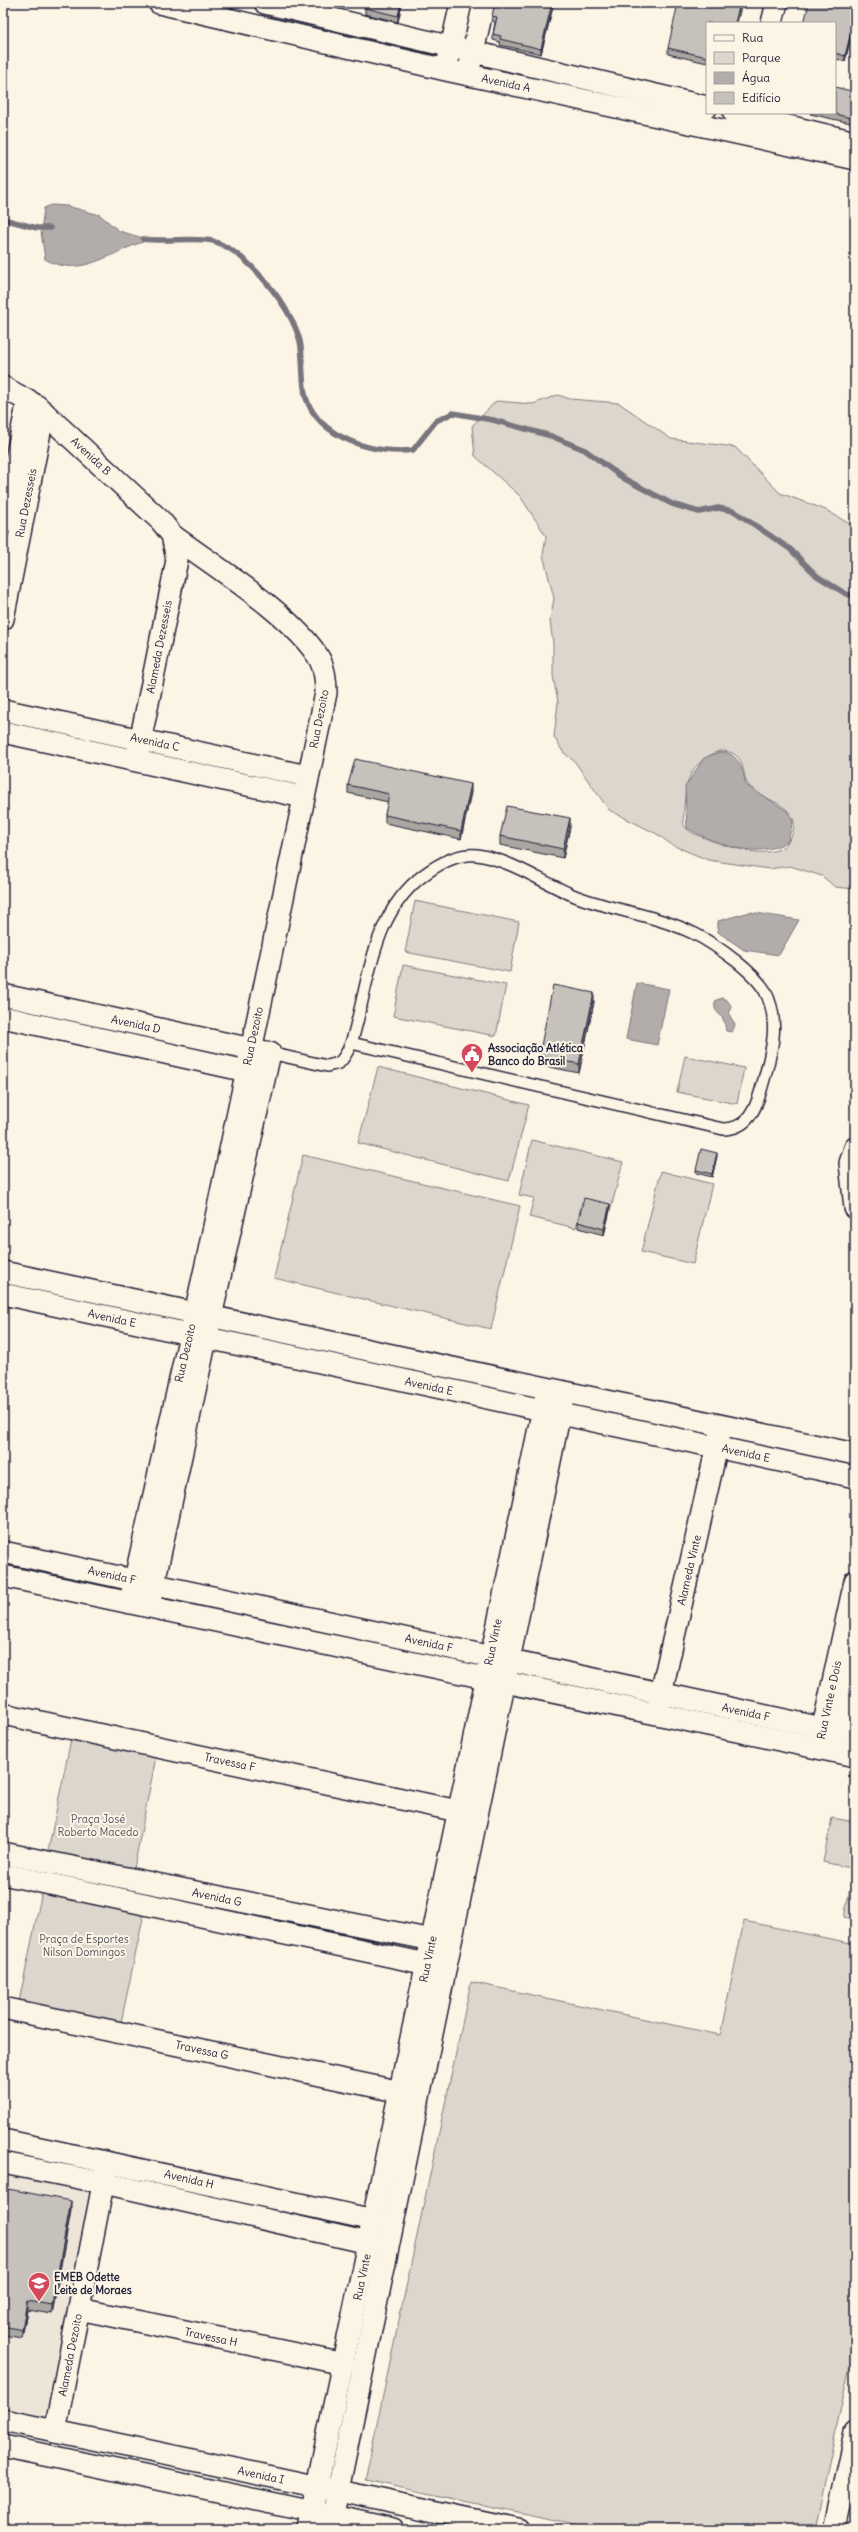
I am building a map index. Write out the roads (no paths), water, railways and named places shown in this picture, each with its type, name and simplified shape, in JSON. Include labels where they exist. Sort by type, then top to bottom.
[{"type":"street","name":"Avenida A","points":[[159,3],[468,75],[706,114]]},
{"type":"street","name":"Avenida A","points":[[265,3],[706,107]]},
{"type":"street","points":[[446,70],[461,3]]},
{"type":"street","points":[[468,75],[484,3]]},
{"type":"street","points":[[772,22],[777,3]]},
{"type":"street","points":[[795,22],[800,3]]},
{"type":"street","name":"Avenida A","points":[[709,114],[855,142]]},
{"type":"street","name":"Avenida A","points":[[772,125],[855,159]]},
{"type":"street","name":"Avenida B","points":[[3,386],[36,406],[161,521],[172,535]]},
{"type":"street","name":"Rua Dezesseis","points":[[3,522],[36,406]]},
{"type":"street","name":"Rua Dezesseis","points":[[3,619],[36,406]]},
{"type":"street","name":"Alameda Dezesseis","points":[[137,759],[177,560],[172,535]]},
{"type":"street","name":"Rua Dezoito","points":[[140,1603],[202,1315],[207,1260],[260,1051],[303,797],[326,693],[326,680],[320,662],[298,633],[281,617],[172,535]]},
{"type":"street","name":"Avenida C","points":[[3,710],[307,776]]},
{"type":"street","name":"Avenida C","points":[[3,732],[137,759],[303,797]]},
{"type":"street","name":"Avenida D","points":[[3,995],[260,1051]]},
{"type":"street","name":"Avenida D","points":[[3,1017],[255,1073]]},
{"type":"street","points":[[855,1148],[850,1163],[855,1208]]},
{"type":"street","name":"Avenida E","points":[[3,1272],[555,1392],[855,1454]]},
{"type":"street","name":"Avenida E","points":[[3,1294],[298,1359],[855,1476]]},
{"type":"street","name":"Rua Vinte","points":[[310,2521],[401,2092],[458,1811],[499,1658],[555,1392]]},
{"type":"street","name":"Alameda Vinte","points":[[656,1714],[721,1426]]},
{"type":"street","name":"Avenida F","points":[[3,1552],[661,1693],[834,1739],[855,1756]]},
{"type":"street","name":"Avenida F","points":[[3,1576],[140,1603],[656,1714],[834,1739]]},
{"type":"street","name":"Rua Vinte e Dois","points":[[834,1739],[855,1581]]},
{"type":"street","name":"Rua Vinte e Dois","points":[[834,1739],[855,1654]]},
{"type":"street","name":"Rua Vinte","points":[[331,2523],[494,1679]]},
{"type":"street","name":"Travessa F","points":[[3,1714],[458,1811]]},
{"type":"street","name":"Avenida G","points":[[3,1852],[432,1940]]},
{"type":"street","points":[[99,1894],[103,1873]]},
{"type":"street","name":"Avenida G","points":[[3,1874],[427,1964]]},
{"type":"street","name":"Travessa G","points":[[3,2008],[401,2092]]},
{"type":"street","name":"Avenida H","points":[[3,2140],[108,2161],[374,2220]]},
{"type":"street","name":"Alameda Dezoito","points":[[55,2431],[108,2161]]},
{"type":"street","name":"Avenida H","points":[[3,2162],[104,2183],[369,2243]]},
{"type":"street","name":"Travessa H","points":[[79,2309],[344,2364]]},
{"type":"street","name":"Avenida I","points":[[3,2420],[518,2529]]},
{"type":"street","points":[[834,2529],[855,2432]]},
{"type":"street","points":[[3,2446],[310,2521],[393,2529]]},
{"type":"lane","points":[[260,1051],[290,1058],[333,1065],[342,1060],[351,1043],[376,943],[382,927],[398,898],[425,873],[449,859],[468,855],[476,855],[505,863],[577,897],[665,922],[694,933],[745,969],[764,989],[771,1004],[775,1020],[772,1045],[755,1108],[749,1120],[733,1129],[723,1129],[351,1043]]},
{"type":"lane","points":[[255,1073],[282,1059],[290,1058]]},
{"type":"water","points":[[51,205],[67,206],[100,215],[119,231],[150,240],[85,265],[59,265],[45,259],[41,232],[44,208]]},
{"type":"water","points":[[720,752],[732,755],[736,758],[741,768],[746,785],[787,811],[793,821],[788,841],[776,847],[764,850],[750,850],[737,848],[710,840],[687,828],[685,787],[704,758]]},
{"type":"water","points":[[750,912],[799,920],[779,955],[744,950],[718,932],[718,921]]},
{"type":"water","points":[[637,983],[669,989],[657,1045],[626,1039]]},
{"type":"water","points":[[723,998],[727,1000],[732,1007],[729,1014],[735,1025],[732,1032],[726,1031],[724,1020],[715,1009],[716,1000]]},
{"type":"waterway","points":[[3,219],[37,228],[50,228]]},
{"type":"waterway","points":[[143,239],[198,239],[213,241],[240,256],[254,269],[278,297],[295,327],[300,341],[304,391],[306,398],[313,412],[323,424],[336,434],[367,447],[398,451],[413,450],[436,421],[453,413],[493,420],[551,436],[585,450],[623,478],[672,504],[699,512],[718,508],[734,511],[790,549],[817,576],[846,594],[855,596]]},
{"type":"place","name":"Associação Atlética Banco do Brasil","points":[[472,1074]]},
{"type":"place","name":"EMEB Odette Leite de Moraes","points":[[39,2302]]},
{"type":"park label","name":"Praça José Roberto Macedo","points":[[98,1825]]},
{"type":"park label","name":"Praça de Esportes Nilson Domingos","points":[[84,1945]]}]
